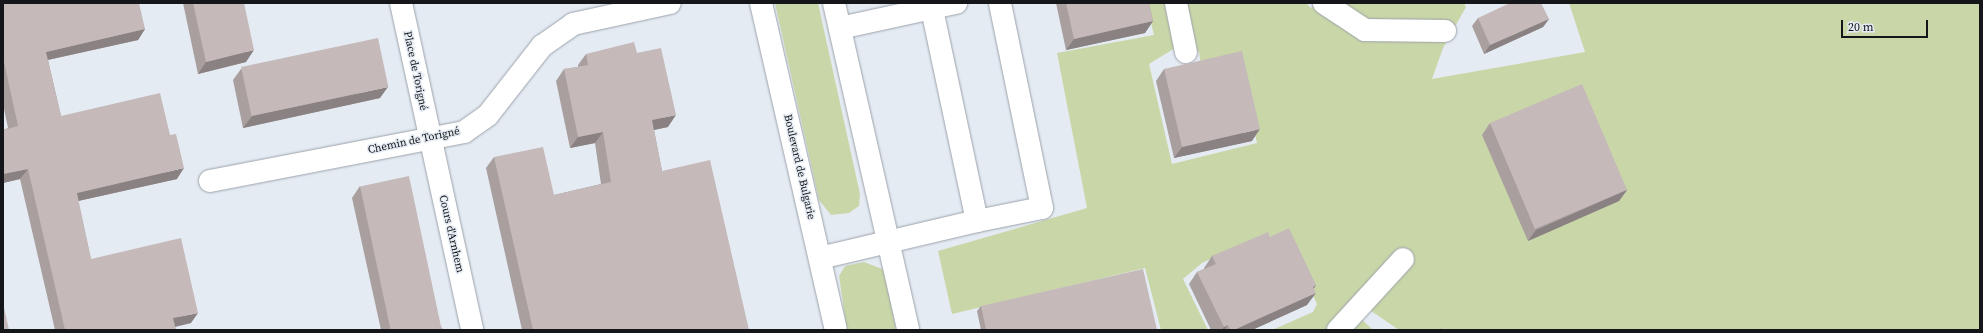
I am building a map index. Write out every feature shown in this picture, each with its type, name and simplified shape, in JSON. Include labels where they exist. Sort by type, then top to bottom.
[{"type":"street","name":"Place de Torigné","points":[[400,3],[430,138]]},
{"type":"street","name":"Chemin de Torigné","points":[[210,181],[464,132],[488,115],[542,46],[573,24],[670,3]]},
{"type":"street","name":"Boulevard de Bulgarie","points":[[761,3],[836,330]]},
{"type":"street","points":[[834,3],[890,243],[908,330]]},
{"type":"street","points":[[840,28],[956,3]]},
{"type":"street","points":[[820,258],[890,243],[977,221],[1042,208],[1000,3]]},
{"type":"street","points":[[1176,3],[1186,52]]},
{"type":"street","points":[[1324,3],[1365,30],[1445,31]]},
{"type":"street","points":[[932,9],[977,221]]},
{"type":"street","name":"Cours d'Arnhem","points":[[430,138],[472,330]]},
{"type":"street","points":[[1338,330],[1403,259]]},
{"type":"green space","points":[[775,3],[818,3],[860,194],[859,206],[849,213],[831,215],[819,200]]},
{"type":"green space","points":[[1146,3],[1306,3],[1311,8],[1316,3],[1464,3],[1466,7],[1443,48],[1432,79],[1585,52],[1569,3],[1980,3],[1980,330],[1399,330],[1367,308],[1391,259],[1326,330],[1272,330],[1313,312],[1317,304],[1285,238],[1261,236],[1202,263],[1183,279],[1208,330],[1161,330],[1145,268],[952,314],[938,251],[1087,208],[1057,53],[1154,35]],"holes":[[[1180,45],[1199,52],[1201,66],[1238,59],[1257,143],[1172,164],[1149,64]]]},
{"type":"green space","points":[[864,262],[885,270],[896,330],[847,330],[839,276],[845,266]]},
{"type":"green space","points":[[1361,319],[1373,330],[1350,330]]},
{"type":"building","points":[[3,3],[139,3],[145,29],[46,52],[61,116],[160,93],[170,135],[176,134],[184,168],[77,193],[91,259],[181,238],[198,313],[173,318],[176,330],[65,330],[28,169],[3,174],[3,130],[18,126],[3,62]]},
{"type":"building","points":[[193,3],[244,3],[254,50],[206,62]]},
{"type":"building","points":[[1066,3],[1149,3],[1153,21],[1074,39]]},
{"type":"building","points":[[1510,3],[1541,3],[1549,19],[1490,45],[1478,18]]},
{"type":"building","points":[[378,38],[388,87],[251,116],[241,67]]},
{"type":"building","points":[[634,42],[637,53],[661,48],[676,115],[652,120],[662,171],[710,160],[749,330],[533,330],[494,157],[543,147],[554,195],[611,182],[603,132],[578,137],[564,69],[588,65],[586,54]]},
{"type":"building","points":[[1242,51],[1260,129],[1182,147],[1164,69]]},
{"type":"building","points":[[1582,84],[1627,190],[1535,229],[1490,123]]},
{"type":"building","points":[[409,176],[442,330],[391,330],[360,186]]},
{"type":"building","points":[[1289,228],[1316,285],[1313,287],[1316,293],[1234,330],[1230,330],[1228,325],[1224,327],[1197,272],[1216,264],[1212,256],[1268,232],[1270,237]]},
{"type":"building","points":[[1143,269],[1157,330],[986,330],[981,306]]},
{"type":"building","points":[[3,303],[9,330],[3,330]]}]
